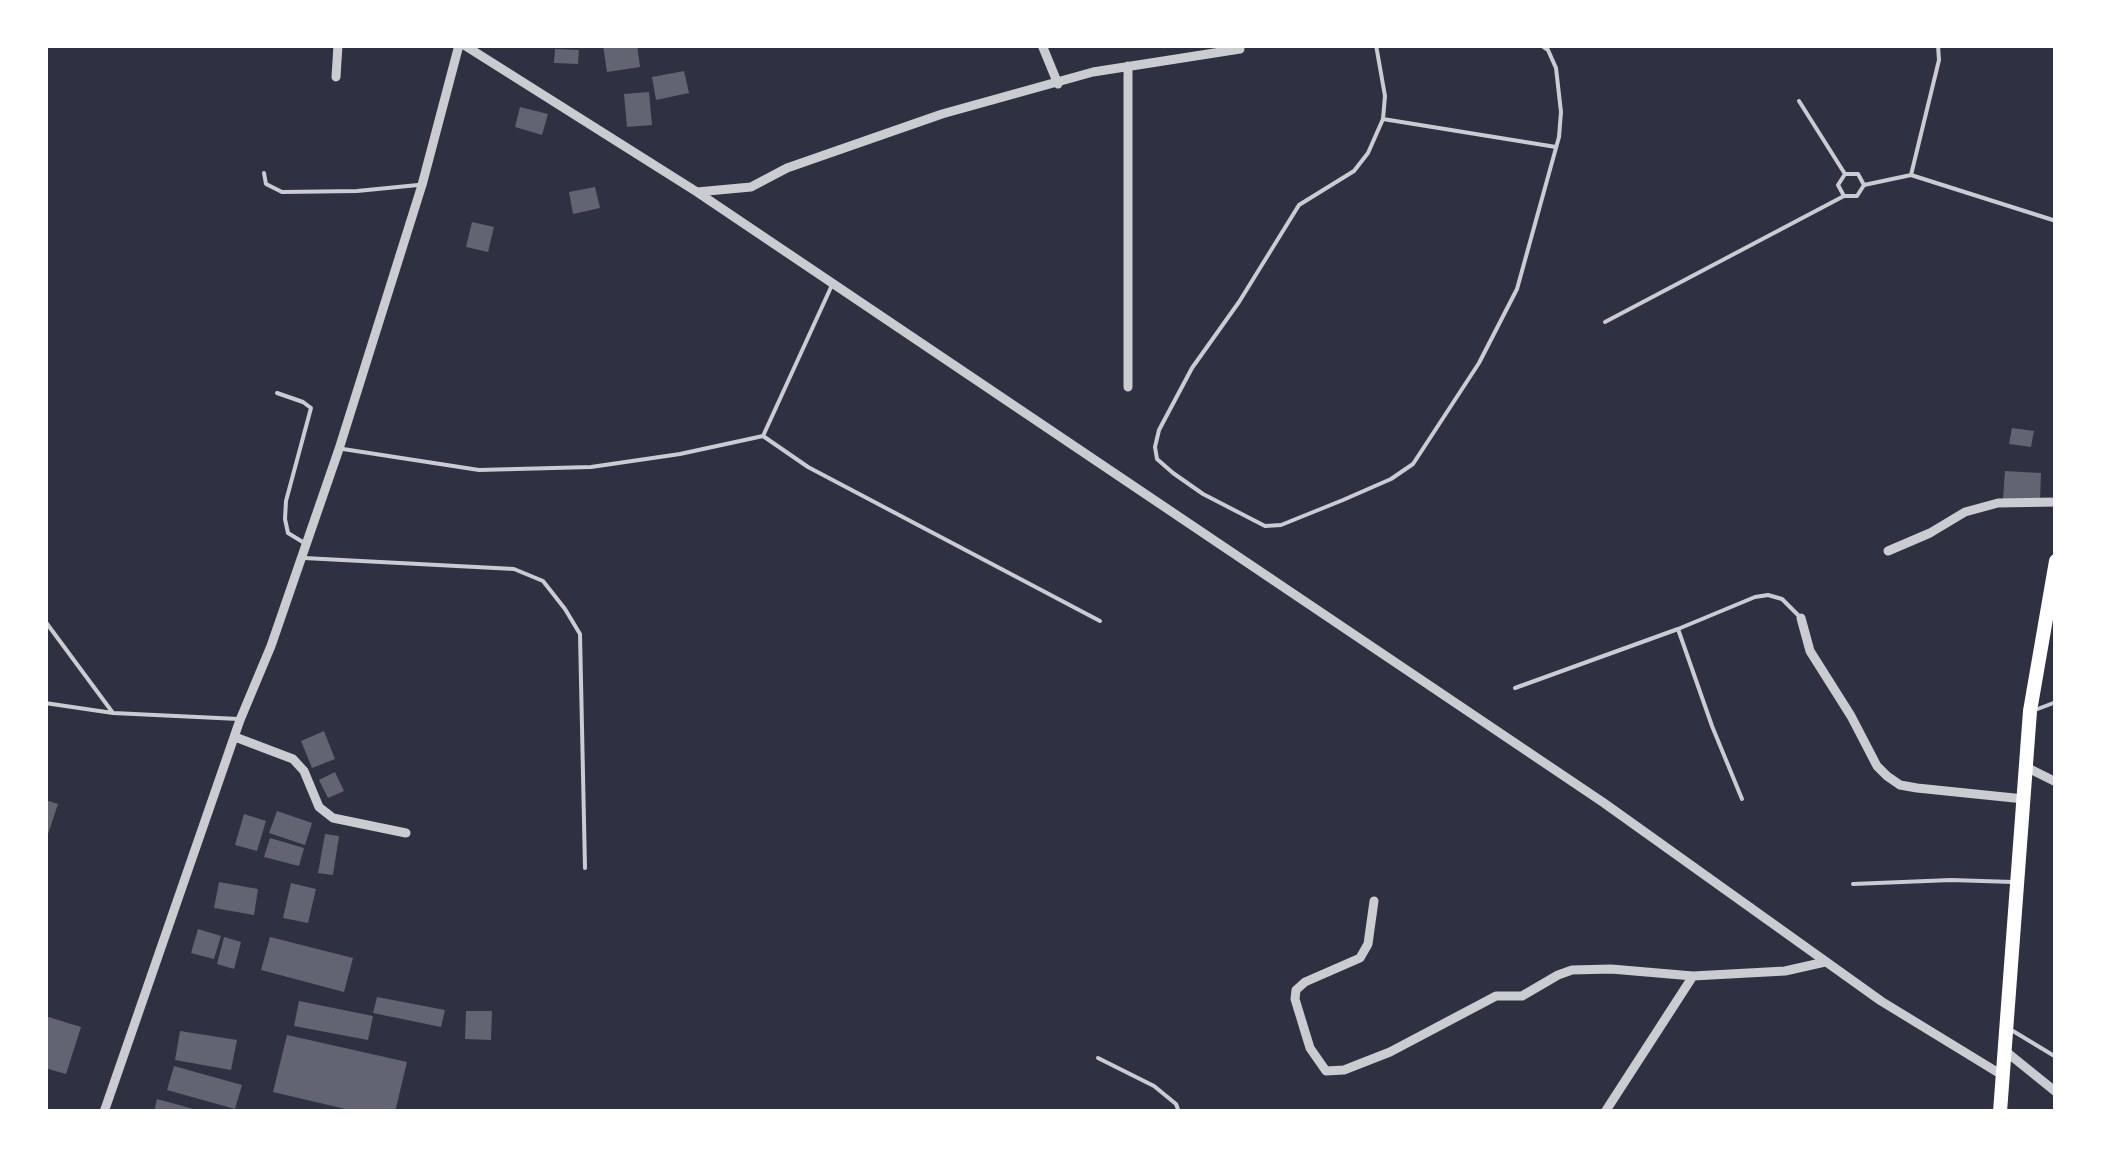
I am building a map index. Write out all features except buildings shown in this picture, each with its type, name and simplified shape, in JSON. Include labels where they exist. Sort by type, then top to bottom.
[{"type":"main road","points":[[2000,1112],[2030,712],[2056,561]]},
{"type":"street","points":[[336,76],[338,45]]},
{"type":"street","points":[[104,1112],[240,720],[340,449],[462,45],[697,192],[1604,803],[1881,1001],[2002,1075]]},
{"type":"street","points":[[1042,45],[1058,84]]},
{"type":"street","points":[[697,192],[752,187],[787,168],[942,114],[1128,66],[1240,49]]},
{"type":"street","points":[[1128,66],[1128,387]]},
{"type":"street","points":[[1888,551],[1965,512],[1998,503],[2056,502]]},
{"type":"street","points":[[1801,618],[1810,650],[1876,766],[1887,776],[1900,785],[1917,788],[2024,800]]},
{"type":"street","points":[[234,737],[293,758],[304,771],[318,807],[333,818],[406,833]]},
{"type":"street","points":[[2028,768],[2056,782]]},
{"type":"street","points":[[1374,901],[1368,944],[1360,958],[1305,982],[1296,990],[1295,999],[1310,1048],[1326,1070],[1344,1070],[1390,1052],[1496,996],[1522,996],[1572,970],[1611,968],[1693,976],[1786,970],[1825,962]]},
{"type":"street","points":[[1605,1112],[1693,976]]},
{"type":"street","points":[[2003,1049],[2056,1092]]},
{"type":"lane","points":[[1376,45],[1384,96],[1383,119],[1368,153],[1354,171],[1299,204],[1239,302],[1192,368],[1159,430],[1155,447],[1157,459],[1164,466],[1204,494],[1266,526],[1281,525],[1343,500],[1391,479],[1412,464],[1479,363],[1517,289],[1561,126],[1556,68],[1548,50],[1541,45]]},
{"type":"lane","points":[[1911,176],[1940,60],[1938,45]]},
{"type":"lane","points":[[1799,100],[1845,174]]},
{"type":"lane","points":[[1383,119],[1556,147]]},
{"type":"lane","points":[[264,173],[266,184],[282,192],[422,185]]},
{"type":"lane","points":[[1845,174],[1858,174],[1864,186]]},
{"type":"lane","points":[[1844,196],[1838,185],[1845,174]]},
{"type":"lane","points":[[1605,322],[1844,196],[1857,196],[1864,186],[1911,176],[2056,221]]},
{"type":"lane","points":[[763,436],[832,284]]},
{"type":"lane","points":[[278,394],[310,408],[286,500],[285,519],[288,532],[306,544]]},
{"type":"lane","points":[[340,449],[479,470],[591,467],[763,436],[808,467],[1100,621]]},
{"type":"lane","points":[[301,558],[514,568],[543,582],[580,634],[585,868]]},
{"type":"lane","points":[[1515,688],[1755,597],[1768,595],[1782,600],[1801,618]]},
{"type":"lane","points":[[45,621],[113,713]]},
{"type":"lane","points":[[1678,629],[1742,799]]},
{"type":"lane","points":[[2030,712],[2056,702]]},
{"type":"lane","points":[[45,703],[113,713],[240,720]]},
{"type":"lane","points":[[1853,884],[2019,882]]},
{"type":"lane","points":[[2005,1026],[2056,1056]]},
{"type":"lane","points":[[1098,1058],[1154,1086],[1180,1112]]}]
